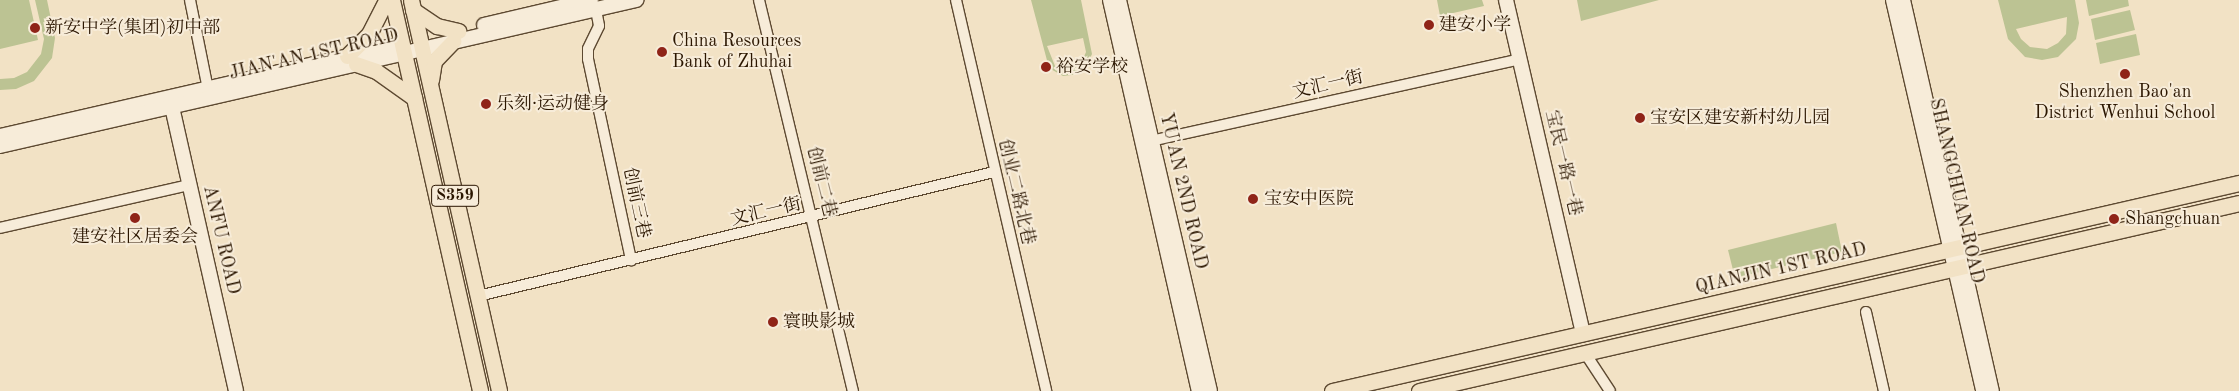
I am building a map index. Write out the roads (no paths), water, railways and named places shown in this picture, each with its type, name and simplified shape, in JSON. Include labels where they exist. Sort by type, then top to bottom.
[{"type":"main road","points":[[386,0],[370,34],[352,60],[376,70],[414,98]]},
{"type":"main road","name":"S359","points":[[392,0],[480,391]]},
{"type":"main road","name":"JIAN'AN 1ST ROAD","points":[[0,146],[171,102],[403,48],[593,5],[636,0]]},
{"type":"main road","name":"YU'AN 2ND ROAD","points":[[1110,0],[1210,391]]},
{"type":"main road","name":"YU'AN 2ND ROAD","points":[[1119,0],[1199,391]]},
{"type":"main road","name":"宝民一路一巷","points":[[1506,0],[1583,334]]},
{"type":"main road","name":"SHANGCHUAN ROAD","points":[[1893,0],[1955,248]]},
{"type":"main road","name":"SHANGCHUAN ROAD","points":[[1903,0],[1983,391]]},
{"type":"main road","points":[[412,5],[438,26],[456,36],[434,62],[430,84]]},
{"type":"main road","name":"S359","points":[[412,5],[499,391]]},
{"type":"main road","name":"JIAN'AN 1ST ROAD","points":[[0,136],[171,102]]},
{"type":"main road","name":"ANFU ROAD","points":[[171,102],[236,391]]},
{"type":"main road","name":"QIANJIN 1ST ROAD","points":[[1332,391],[2239,183]]},
{"type":"main road","points":[[1419,391],[2239,203]]},
{"type":"main road","name":"SHANGCHUAN ROAD","points":[[1959,267],[1992,391]]},
{"type":"street","points":[[190,0],[209,93]]},
{"type":"street","name":"创前二巷","points":[[759,0],[814,218],[853,391]]},
{"type":"street","name":"创业二路北巷","points":[[956,0],[994,172],[1046,391]]},
{"type":"street","name":"创前三巷","points":[[593,5],[599,26],[588,49],[588,59],[631,260]]},
{"type":"street","name":"文汇一街","points":[[1147,142],[1520,59]]},
{"type":"street","name":"文汇一街","points":[[478,296],[814,218],[919,188],[994,172]]},
{"type":"street","points":[[0,228],[190,185]]},
{"type":"street","points":[[1866,312],[1884,391]]},
{"type":"street","points":[[1585,353],[1610,391]]},
{"type":"place","name":"建安小学","points":[[1429,25]]},
{"type":"place","name":"新安中学(集团)初中部","points":[[35,28]]},
{"type":"place","name":"China Resources Bank of Zhuhai","points":[[662,52]]},
{"type":"place","name":"裕安学校","points":[[1046,67]]},
{"type":"place","name":"Shenzhen Bao'an District Wenhui School","points":[[2125,74]]},
{"type":"place","name":"乐刻·运动健身","points":[[486,104]]},
{"type":"place","name":"宝安区建安新村幼儿园","points":[[1640,118]]},
{"type":"place","name":"宝安中医院","points":[[1253,199]]},
{"type":"place","name":"建安社区居委会","points":[[135,218]]},
{"type":"place","name":"Shangchuan","points":[[2114,219]]},
{"type":"place","name":"寰映影城","points":[[773,322]]}]
